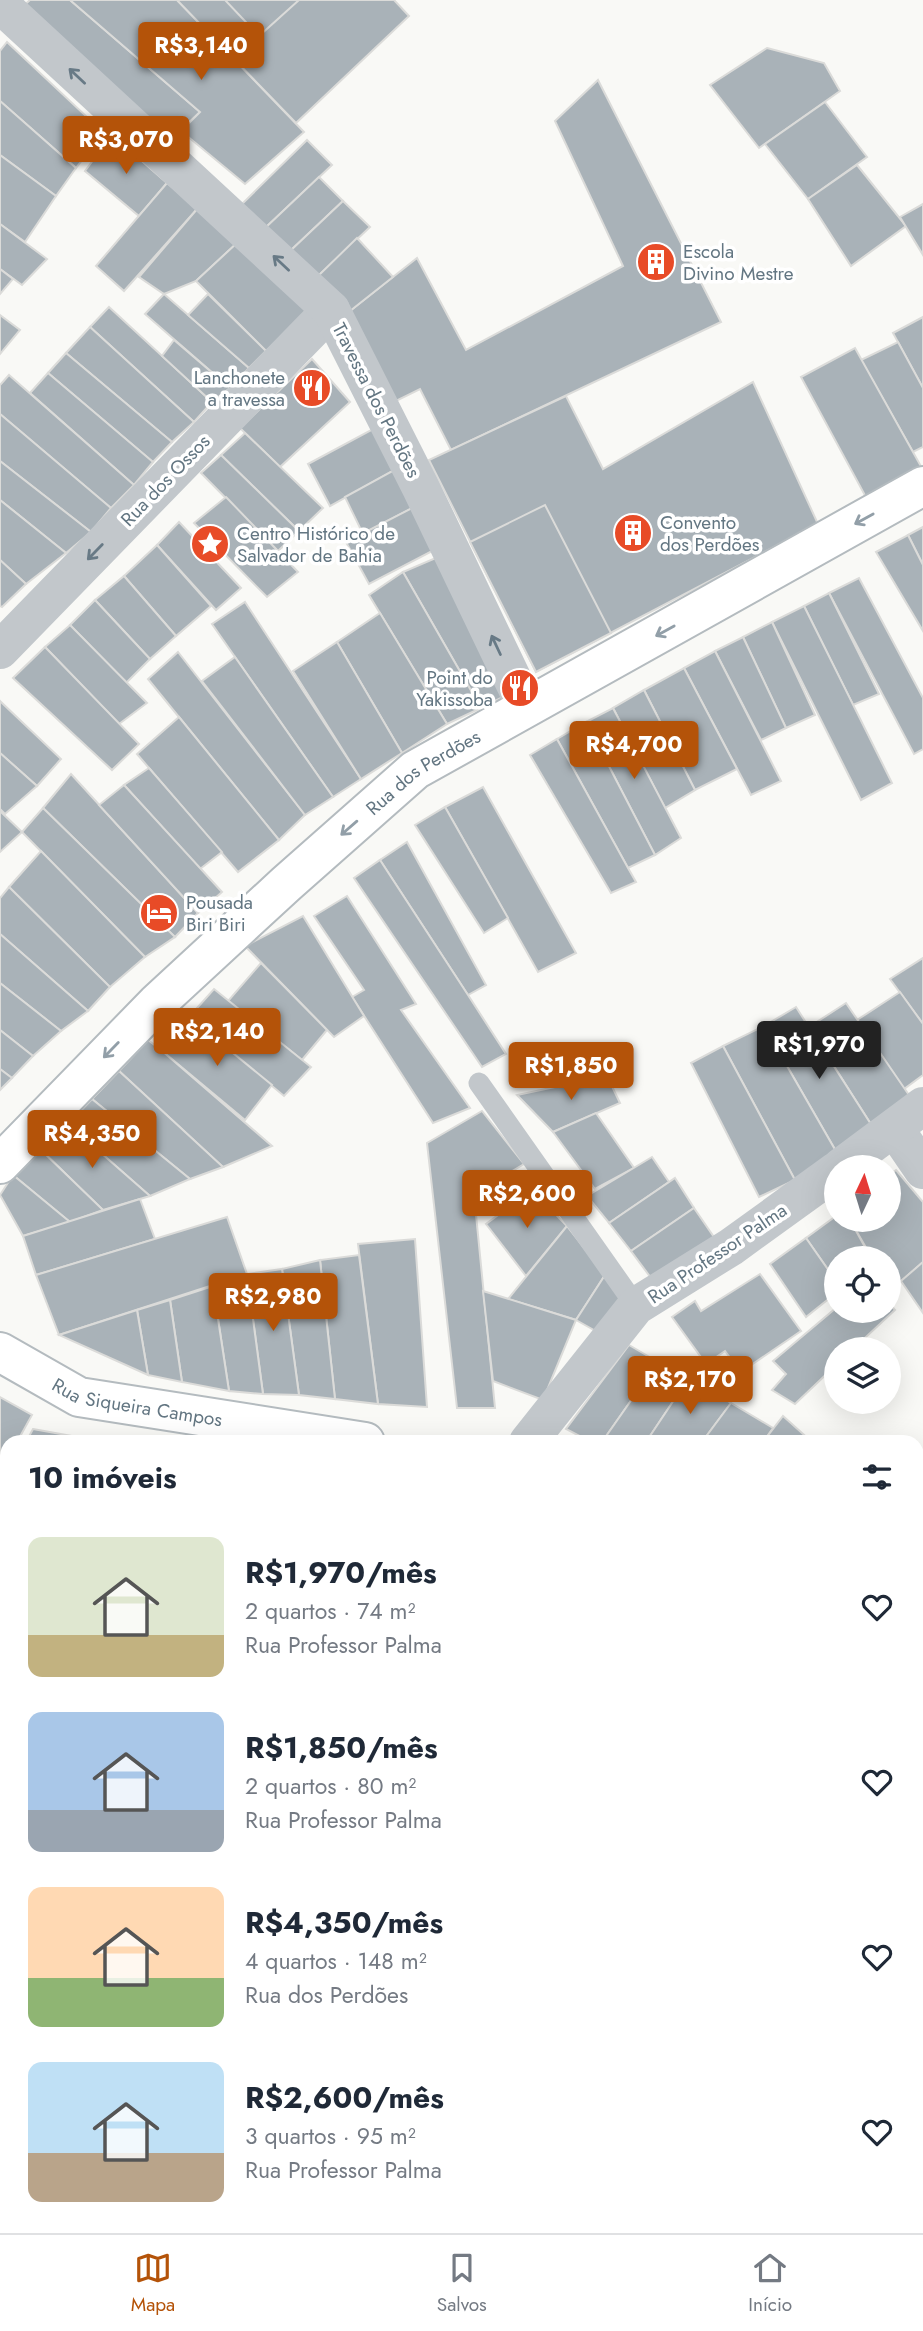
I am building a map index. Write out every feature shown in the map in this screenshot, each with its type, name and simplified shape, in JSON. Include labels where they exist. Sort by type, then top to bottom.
[{"type":"main road","name":"Rua dos Perdões","points":[[0,1164],[157,1003],[415,770],[923,486]]},
{"type":"main road","name":"Rua Siqueira Campos","points":[[0,1352],[79,1397],[321,1435]]},
{"type":"street","name":"Travessa dos Perdões","points":[[3,7],[331,310],[421,488],[526,707]]},
{"type":"street","name":"Rua dos Ossos","points":[[0,650],[331,310]]},
{"type":"street","points":[[857,1155],[909,1117],[923,1170]]},
{"type":"street","name":"Rua Professor Palma","points":[[534,1435],[636,1306],[731,1247],[824,1180]]},
{"type":"lane","points":[[479,1083],[636,1306]]},
{"type":"building","points":[[30,0],[70,0],[200,112],[167,143],[21,8]]},
{"type":"building","points":[[70,0],[177,0],[304,132],[245,184],[181,131],[200,112]]},
{"type":"building","points":[[177,0],[394,0],[409,16],[296,123]]},
{"type":"building","points":[[225,0],[299,0],[259,36]]},
{"type":"building","points":[[7,42],[103,132],[76,168],[0,101],[0,51]]},
{"type":"building","points":[[767,48],[824,63],[840,91],[759,148],[710,85]]},
{"type":"building","name":"Escola Divino Mestre","points":[[598,80],[721,322],[451,450],[420,389],[394,402],[350,311],[417,258],[466,350],[623,266],[555,121]]},
{"type":"building","points":[[0,101],[76,168],[56,196],[0,155]]},
{"type":"building","points":[[825,102],[867,157],[808,199],[765,144]]},
{"type":"building","points":[[112,135],[167,183],[139,216],[85,171]]},
{"type":"building","points":[[307,140],[332,165],[263,230],[240,206]]},
{"type":"building","points":[[0,155],[56,196],[25,242],[0,224]]},
{"type":"building","points":[[857,165],[906,226],[851,266],[808,199]]},
{"type":"building","points":[[319,177],[343,201],[288,253],[263,230]]},
{"type":"building","points":[[167,183],[198,208],[124,291],[96,266]]},
{"type":"building","points":[[343,201],[370,227],[316,278],[288,253]]},
{"type":"building","points":[[923,204],[923,255],[900,217]]},
{"type":"building","points":[[198,208],[238,242],[196,281],[164,294],[139,277]]},
{"type":"building","points":[[0,224],[47,259],[22,285],[0,269]]},
{"type":"building","points":[[357,238],[393,277],[350,311],[316,278]]},
{"type":"building","points":[[238,242],[311,311],[266,351],[196,281]]},
{"type":"building","points":[[0,269],[13,279],[0,294]]},
{"type":"building","points":[[164,294],[249,368],[230,388],[145,314]]},
{"type":"building","points":[[208,294],[266,351],[249,368],[188,315]]},
{"type":"building","points":[[109,307],[212,402],[194,422],[90,327]]},
{"type":"building","points":[[0,315],[20,330],[0,354]]},
{"type":"building","points":[[923,317],[923,388],[893,333]]},
{"type":"building","points":[[90,327],[194,422],[172,442],[66,353]]},
{"type":"building","points":[[174,340],[230,388],[212,402],[162,356]]},
{"type":"building","points":[[898,342],[923,388],[923,447],[913,452],[861,360]]},
{"type":"building","points":[[855,348],[923,470],[868,501],[801,377]]},
{"type":"building","points":[[66,353],[172,442],[153,462],[48,373]]},
{"type":"building","points":[[312,359],[350,402],[280,467],[240,428]]},
{"type":"building","points":[[48,373],[153,462],[134,485],[30,393]]},
{"type":"building","points":[[9,375],[134,485],[111,508],[0,414],[0,385]]},
{"type":"building","name":"Convento dos Perdões","points":[[753,382],[818,524],[536,672],[429,460],[566,396],[603,469]]},
{"type":"building","points":[[0,414],[111,508],[91,532],[0,461]]},
{"type":"building","points":[[373,429],[396,469],[330,506],[308,464]]},
{"type":"building","points":[[245,433],[323,508],[299,531],[221,455]]},
{"type":"building","points":[[221,455],[299,531],[278,551],[201,473]]},
{"type":"building","points":[[0,461],[91,532],[66,553],[0,500]]},
{"type":"building","points":[[396,469],[418,505],[363,534],[345,497]]},
{"type":"building","points":[[226,497],[298,572],[267,597],[194,523]]},
{"type":"building","points":[[0,500],[66,553],[26,584],[0,560]]},
{"type":"building","points":[[418,505],[438,548],[369,584],[346,542]]},
{"type":"building","points":[[545,505],[611,633],[536,672],[470,542]]},
{"type":"building","points":[[179,522],[241,588],[216,610],[157,545]]},
{"type":"building","points":[[923,527],[923,565],[908,535]]},
{"type":"building","points":[[908,535],[923,565],[923,631],[876,552]]},
{"type":"building","points":[[157,545],[211,606],[176,636],[124,576]]},
{"type":"building","points":[[438,557],[509,694],[481,708],[403,572]]},
{"type":"building","points":[[0,560],[26,584],[2,607],[0,606]]},
{"type":"building","points":[[403,572],[481,708],[447,724],[369,595]]},
{"type":"building","points":[[124,576],[176,636],[150,659],[95,600]]},
{"type":"building","points":[[859,578],[923,698],[923,749],[914,754],[829,593]]},
{"type":"building","points":[[829,593],[879,694],[853,705],[804,606]]},
{"type":"building","points":[[95,600],[150,659],[126,683],[70,625]]},
{"type":"building","points":[[245,602],[361,779],[333,797],[212,624]]},
{"type":"building","points":[[804,606],[892,783],[861,800],[772,622]]},
{"type":"building","points":[[380,613],[447,724],[402,753],[337,642]]},
{"type":"building","points":[[772,622],[815,715],[786,728],[743,637]]},
{"type":"building","points":[[70,625],[147,703],[119,724],[45,647]]},
{"type":"building","points":[[743,637],[786,728],[761,740],[715,651]]},
{"type":"building","points":[[337,642],[402,753],[361,779],[293,671]]},
{"type":"building","points":[[45,647],[139,744],[112,770],[13,678]]},
{"type":"building","points":[[715,651],[781,781],[751,795],[684,668]]},
{"type":"building","points":[[178,652],[305,815],[279,840],[148,679]]},
{"type":"building","points":[[235,657],[333,797],[305,815],[202,681]]},
{"type":"building","points":[[684,668],[737,769],[695,790],[644,690]]},
{"type":"building","points":[[644,690],[695,790],[665,808],[613,708]]},
{"type":"building","points":[[0,701],[61,759],[37,786],[0,753]]},
{"type":"building","points":[[613,708],[681,838],[655,855],[586,722]]},
{"type":"building","points":[[179,717],[279,840],[238,872],[137,754]]},
{"type":"building","points":[[586,722],[655,855],[628,868],[557,739]]},
{"type":"building","points":[[557,739],[636,882],[611,893],[530,755]]},
{"type":"building","points":[[0,753],[37,786],[5,814],[0,809]]},
{"type":"building","points":[[149,768],[222,852],[200,869],[124,785]]},
{"type":"building","points":[[71,774],[198,913],[175,937],[43,808]]},
{"type":"building","points":[[124,785],[222,892],[198,913],[99,805]]},
{"type":"building","points":[[483,787],[576,953],[538,972],[445,807]]},
{"type":"building","points":[[445,807],[508,918],[484,933],[415,825]]},
{"type":"building","points":[[43,808],[175,937],[145,957],[22,832]]},
{"type":"building","points":[[0,811],[22,832],[0,852]]},
{"type":"building","points":[[407,842],[486,985],[468,995],[380,860]]},
{"type":"building","points":[[41,851],[145,957],[110,987],[9,887]]},
{"type":"building","points":[[380,860],[506,1054],[482,1067],[354,878]]},
{"type":"building","points":[[9,887],[110,987],[88,1011],[0,934],[0,898]]},
{"type":"building","points":[[347,896],[416,1004],[401,1010],[470,1108],[433,1123],[352,997],[364,990],[314,916]]},
{"type":"building","points":[[303,916],[364,1016],[334,1037],[245,946]]},
{"type":"building","points":[[0,934],[88,1011],[61,1031],[0,983]]},
{"type":"building","points":[[923,958],[923,1024],[890,979]]},
{"type":"building","points":[[261,963],[327,1030],[302,1060],[228,1001]]},
{"type":"building","points":[[0,983],[61,1031],[33,1056],[0,1030]]},
{"type":"building","points":[[214,989],[311,1067],[284,1096],[189,1017]]},
{"type":"building","points":[[900,992],[923,1024],[923,1075],[904,1089],[857,1020]]},
{"type":"building","points":[[846,1003],[911,1098],[874,1129],[809,1027]]},
{"type":"building","points":[[796,1007],[874,1129],[837,1153],[764,1026]]},
{"type":"building","points":[[189,1017],[272,1085],[245,1120],[161,1050]]},
{"type":"building","points":[[764,1026],[837,1153],[824,1155],[824,1161],[795,1180],[723,1046]]},
{"type":"building","points":[[0,1030],[33,1056],[12,1078],[0,1069]]},
{"type":"building","points":[[148,1040],[272,1146],[223,1167],[119,1071]]},
{"type":"building","points":[[723,1046],[795,1180],[759,1197],[691,1063]]},
{"type":"building","points":[[0,1069],[12,1078],[0,1090]]},
{"type":"building","points":[[119,1071],[223,1167],[190,1179],[92,1099]]},
{"type":"building","points":[[607,1076],[620,1103],[553,1132],[517,1095]]},
{"type":"building","points":[[92,1099],[190,1179],[150,1196],[68,1124]]},
{"type":"building","points":[[482,1111],[524,1164],[474,1194],[495,1408],[457,1408],[427,1143]]},
{"type":"building","points":[[596,1113],[634,1168],[595,1189],[553,1132]]},
{"type":"building","points":[[68,1124],[150,1196],[103,1210],[40,1149]]},
{"type":"building","points":[[40,1149],[103,1210],[70,1222],[13,1175]]},
{"type":"building","points":[[652,1157],[669,1182],[609,1223],[587,1196]]},
{"type":"building","points":[[13,1175],[70,1222],[23,1236],[0,1195]]},
{"type":"building","points":[[901,1176],[923,1202],[923,1262],[901,1281],[901,1246],[865,1246],[857,1232],[901,1232]]},
{"type":"building","points":[[675,1178],[694,1208],[631,1251],[609,1223]]},
{"type":"building","points":[[532,1190],[567,1226],[526,1276],[486,1224]]},
{"type":"building","points":[[140,1199],[155,1239],[36,1275],[23,1236]]},
{"type":"building","points":[[694,1208],[718,1243],[654,1282],[631,1251]]},
{"type":"building","points":[[227,1217],[247,1274],[59,1335],[36,1275]]},
{"type":"building","points":[[824,1225],[824,1232],[857,1232],[864,1246],[824,1246],[824,1264],[806,1238]]},
{"type":"building","points":[[567,1226],[605,1275],[576,1320],[508,1299]]},
{"type":"building","points":[[806,1238],[824,1264],[824,1303],[806,1317],[770,1264]]},
{"type":"building","points":[[415,1239],[427,1407],[378,1404],[358,1244]]},
{"type":"building","points":[[359,1255],[378,1404],[335,1399],[320,1260]]},
{"type":"building","points":[[320,1260],[335,1399],[299,1395],[282,1269]]},
{"type":"building","points":[[923,1262],[923,1313],[901,1281]]},
{"type":"building","points":[[282,1269],[299,1395],[263,1394],[247,1274]]},
{"type":"building","points":[[247,1274],[263,1394],[229,1391],[213,1286]]},
{"type":"building","points":[[760,1274],[801,1331],[741,1372],[725,1351],[706,1364],[672,1317],[695,1301],[701,1311]]},
{"type":"building","points":[[605,1275],[623,1300],[601,1334],[576,1320]]},
{"type":"building","points":[[213,1286],[229,1391],[182,1382],[170,1300]]},
{"type":"building","points":[[483,1291],[576,1320],[543,1400],[493,1381]]},
{"type":"building","points":[[170,1300],[182,1382],[148,1375],[137,1310]]},
{"type":"building","points":[[137,1310],[148,1375],[59,1335]]},
{"type":"building","points":[[824,1318],[824,1323],[881,1323],[866,1337],[824,1337],[824,1376],[795,1404],[772,1390],[786,1374],[773,1361]]},
{"type":"building","points":[[629,1345],[658,1362],[607,1435],[578,1435],[566,1429]]},
{"type":"building","points":[[658,1362],[688,1379],[651,1435],[607,1435]]},
{"type":"building","points":[[688,1379],[731,1403],[707,1435],[651,1435]]},
{"type":"building","points":[[0,1397],[32,1415],[21,1435],[0,1435]]},
{"type":"building","points":[[731,1403],[773,1428],[768,1435],[707,1435]]},
{"type":"building","points":[[783,1416],[804,1435],[768,1435]]},
{"type":"building","points":[[33,1429],[66,1435],[30,1435]]},
{"type":"place","name":"Escola Divino Mestre","points":[[656,262]]},
{"type":"place","name":"Lanchonete a travessa","points":[[312,388]]},
{"type":"place","name":"Convento dos Perdões","points":[[633,533]]},
{"type":"place","name":"Centro Histórico de Salvador de Bahia","points":[[210,544]]},
{"type":"place","name":"Point do Yakissoba","points":[[520,688]]},
{"type":"place","name":"Pousada Biri Biri","points":[[159,913]]}]
